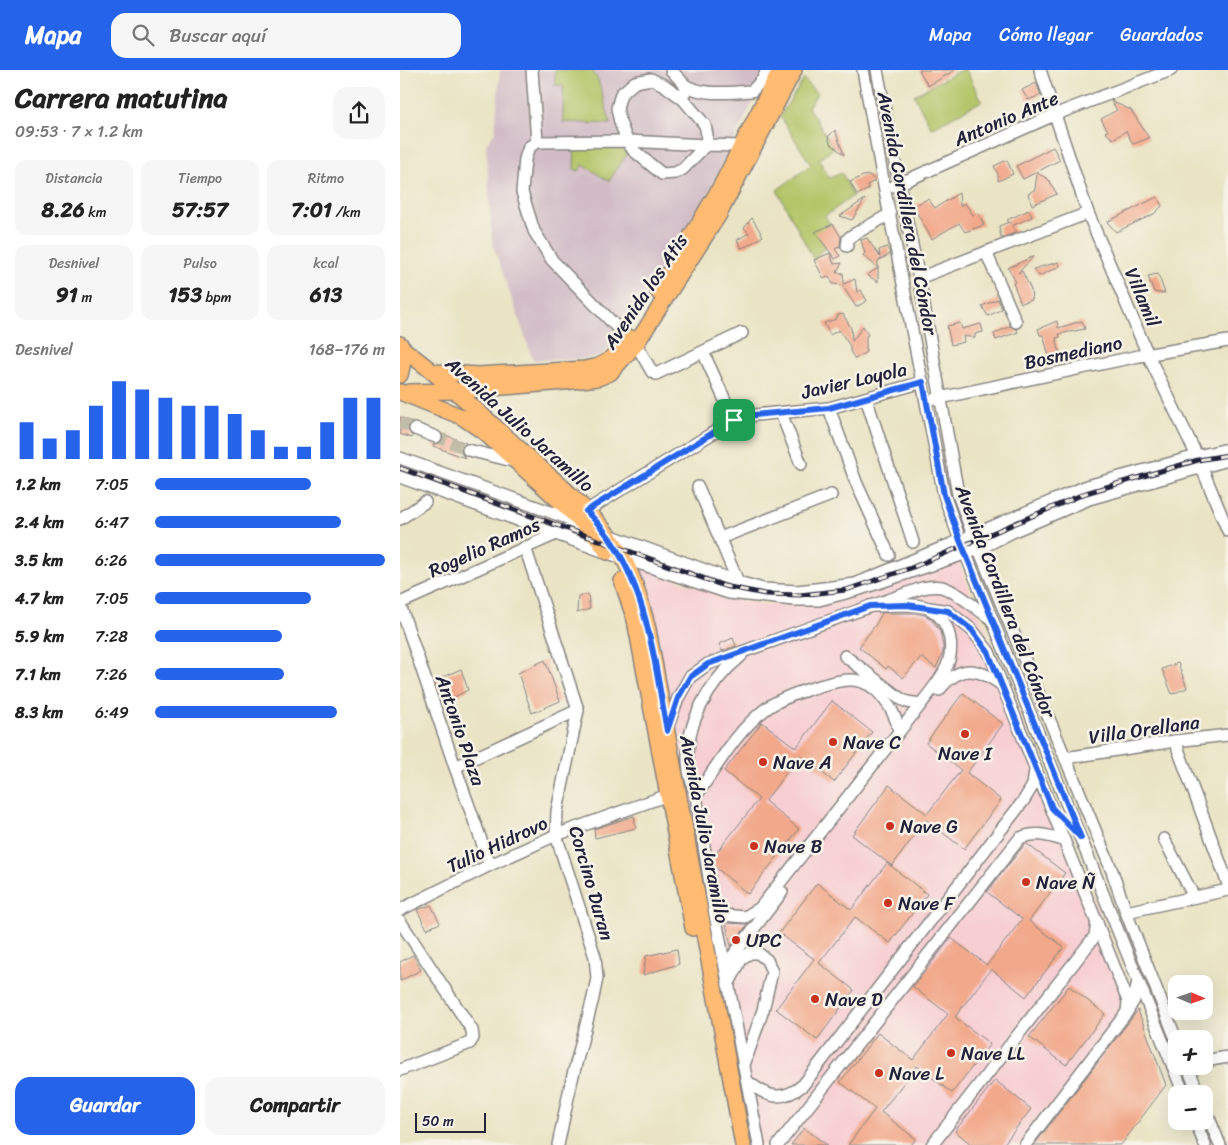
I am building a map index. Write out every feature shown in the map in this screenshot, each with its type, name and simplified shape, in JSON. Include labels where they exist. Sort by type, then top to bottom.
[{"type":"main road","name":"Avenida los Atis","points":[[746,149],[780,70]]},
{"type":"main road","name":"Avenida los Atis","points":[[401,392],[455,391],[598,378],[610,373],[633,342],[721,186],[794,70]]},
{"type":"main road","name":"Avenida los Atis","points":[[434,372],[478,374],[585,368],[598,366],[608,361],[633,342]]},
{"type":"main road","name":"Avenida Julio Jaramillo","points":[[401,346],[455,391],[584,517],[598,539],[615,554],[635,620],[734,1145]]},
{"type":"main road","points":[[400,374],[404,358],[401,346]]},
{"type":"main road","name":"Avenida Julio Jaramillo","points":[[401,392],[462,417],[484,432],[607,535],[615,554],[641,601],[648,629],[744,1145]]},
{"type":"street","points":[[532,70],[537,142]]},
{"type":"street","points":[[671,70],[686,86],[697,91],[720,93],[752,91],[763,79],[767,70]]},
{"type":"street","name":"Avenida Cordillera del Cóndor","points":[[863,70],[944,495],[960,540],[1180,1085]]},
{"type":"street","name":"Avenida Cordillera del Cóndor","points":[[877,70],[919,278],[958,494],[973,536],[1112,870],[1126,912],[1172,1030]]},
{"type":"street","name":"Villamil","points":[[1040,70],[1088,213],[1148,355],[1197,456],[1228,531]]},
{"type":"street","name":"Antonio Ante","points":[[885,191],[899,183],[1054,115],[1171,70]]},
{"type":"street","points":[[652,79],[683,99],[705,125],[706,145],[676,173],[662,174],[633,150],[627,141],[617,108],[621,94],[635,82],[652,79]]},
{"type":"street","points":[[683,99],[686,86]]},
{"type":"street","points":[[742,333],[656,374],[652,372],[633,342],[618,330],[552,260],[534,232],[522,192],[529,147],[537,142],[627,141],[746,149]]},
{"type":"street","points":[[919,278],[1088,213]]},
{"type":"street","points":[[847,246],[848,239],[851,236],[890,214]]},
{"type":"street","points":[[986,252],[1016,322]]},
{"type":"street","name":"Bosmediano","points":[[926,400],[1148,355],[1228,341]]},
{"type":"street","points":[[703,352],[734,420]]},
{"type":"street","name":"Javier Loyola","points":[[584,517],[734,420],[754,415],[829,408],[923,382]]},
{"type":"street","points":[[866,398],[913,542]]},
{"type":"street","points":[[829,408],[856,482],[889,556]]},
{"type":"street","points":[[781,413],[801,464]]},
{"type":"street","points":[[415,429],[436,438]]},
{"type":"street","points":[[607,535],[738,582],[763,589],[797,591],[855,584],[973,536],[1087,486],[1228,449]]},
{"type":"street","points":[[468,450],[518,462]]},
{"type":"street","points":[[400,458],[584,517]]},
{"type":"street","points":[[400,477],[729,593],[794,600],[819,600],[857,590],[966,554],[1089,499],[1228,460]]},
{"type":"street","points":[[698,487],[738,582]]},
{"type":"street","points":[[720,538],[831,495]]},
{"type":"street","points":[[400,519],[425,502]]},
{"type":"street","name":"Rogelio Ramos","points":[[400,604],[558,534],[584,517]]},
{"type":"street","name":"Corcino Duran","points":[[525,547],[578,710],[557,811],[556,835],[595,957],[597,978],[558,1145]]},
{"type":"street","points":[[667,731],[678,698],[690,677],[708,664],[922,588],[940,587],[961,596],[992,619]]},
{"type":"street","name":"Antonio Plaza","points":[[400,604],[490,865]]},
{"type":"street","points":[[870,606],[907,605],[948,611],[972,630],[988,652],[1128,1000],[1127,1012]]},
{"type":"street","points":[[714,909],[724,915],[745,916],[760,908],[921,704],[944,671],[951,653],[949,631],[942,618],[927,607]]},
{"type":"street","points":[[747,650],[731,664],[710,688],[698,710],[688,743],[689,769],[696,796],[714,909],[759,1145]]},
{"type":"street","points":[[845,656],[901,699],[921,704]]},
{"type":"street","points":[[725,966],[948,680],[960,672],[975,671],[987,674],[1003,686]]},
{"type":"street","points":[[696,796],[746,727],[768,707],[800,692],[836,681],[854,680],[870,685],[886,702],[896,719],[899,730]]},
{"type":"street","points":[[455,767],[578,710]]},
{"type":"street","name":"Villa Orellana","points":[[1064,758],[1228,735]]},
{"type":"street","points":[[1175,741],[1228,884]]},
{"type":"street","points":[[747,1081],[770,1096],[781,1096],[794,1092],[803,1084],[1024,800],[1034,785],[1035,765]]},
{"type":"street","name":"Tulio Hidrovo","points":[[400,910],[490,865],[556,835],[668,795]]},
{"type":"street","points":[[1052,808],[1081,838]]},
{"type":"street","points":[[778,1145],[1020,838],[1030,834],[1039,834],[1064,840]]},
{"type":"street","points":[[1164,839],[1194,897]]},
{"type":"street","points":[[1126,912],[1228,890]]},
{"type":"street","points":[[932,1145],[1095,936],[1097,920]]},
{"type":"street","points":[[400,921],[472,1030],[473,1038],[470,1043],[400,1070]]},
{"type":"street","points":[[720,1021],[728,983],[742,958],[750,953],[758,953],[767,960],[772,972],[763,1010],[744,1066]]},
{"type":"street","points":[[1025,1145],[1127,1012],[1134,1000],[1138,981]]},
{"type":"street","points":[[1213,1060],[1228,1057]]},
{"type":"street","points":[[1213,1128],[1220,1145]]},
{"type":"street","points":[[1199,1130],[1205,1145]]},
{"type":"shaded area","points":[[500,70],[768,70],[709,192],[610,347],[600,356],[584,359],[533,360],[492,242],[486,144],[495,132]]},
{"type":"shaded area","points":[[957,558],[1138,1010],[1033,1145],[754,1145],[671,699],[661,700],[636,566],[733,599],[763,604],[799,605],[835,603],[865,594]]},
{"type":"green space","points":[[555,70],[592,70],[598,80],[611,124],[563,122],[563,85],[555,85]]},
{"type":"green space","points":[[961,70],[966,70],[982,101],[931,128],[914,95]]},
{"type":"green space","points":[[804,79],[817,94],[808,107],[834,148],[819,159],[829,178],[842,173],[853,196],[825,216],[836,233],[814,260],[777,190],[811,165],[780,116]]},
{"type":"green space","points":[[575,140],[618,142],[627,154],[609,181],[583,165],[579,171],[574,169]]},
{"type":"building","points":[[919,70],[955,70],[928,86]]},
{"type":"building","points":[[1036,83],[1041,95],[1028,100],[1022,90]]},
{"type":"building","points":[[1111,101],[1131,110],[1149,138],[1133,144],[1126,131],[1113,139],[1105,132],[1108,131],[1101,119],[1117,110]]},
{"type":"building","points":[[835,130],[844,155],[830,143],[828,137]]},
{"type":"building","points":[[1053,147],[1060,160],[1023,179],[1016,166]]},
{"type":"building","points":[[1007,160],[1013,174],[998,181],[998,174],[994,166]]},
{"type":"building","points":[[1037,173],[1048,179],[1057,194],[1032,205],[1028,194],[1035,189]]},
{"type":"building","points":[[870,175],[875,181],[867,185],[869,189],[857,195],[850,182]]},
{"type":"building","points":[[959,193],[960,206],[965,203],[973,215],[978,213],[984,225],[965,232],[959,223],[932,239],[913,206],[928,199],[935,208]]},
{"type":"building","points":[[1157,197],[1162,206],[1154,214],[1116,232],[1107,222]]},
{"type":"building","points":[[865,199],[852,220],[840,216]]},
{"type":"building","points":[[1029,210],[1032,217],[1012,226],[1017,232],[1001,238],[999,226],[1009,222],[1007,220]]},
{"type":"building","points":[[752,218],[763,236],[741,248],[737,240],[749,233],[744,228]]},
{"type":"building","points":[[833,224],[841,237],[840,246],[835,249],[840,256],[835,259],[815,232]]},
{"type":"building","points":[[867,238],[880,257],[879,250],[887,247],[889,251],[890,254],[878,261],[878,268],[863,255],[865,253],[861,240]]},
{"type":"building","points":[[830,253],[834,264],[842,263],[836,273],[843,273],[844,284],[855,279],[857,292],[861,290],[867,301],[856,307],[842,285],[833,284],[829,276],[824,279],[814,260]]},
{"type":"building","points":[[1034,256],[1018,273],[1022,271],[1031,290],[1032,300],[1021,303],[1013,283],[1016,282],[1008,268]]},
{"type":"building","points":[[1059,262],[1060,266],[1039,276],[1033,269]]},
{"type":"building","points":[[878,268],[878,282],[867,275]]},
{"type":"building","points":[[1158,274],[1165,293],[1154,292],[1148,276]]},
{"type":"building","points":[[998,299],[1002,309],[988,316],[982,306]]},
{"type":"building","points":[[843,314],[851,328],[852,341],[863,326],[868,335],[866,336],[866,352],[855,359],[850,351],[850,346],[839,330],[830,335],[824,323],[836,319],[838,315]]},
{"type":"building","points":[[1057,321],[1058,328],[1082,321],[1085,329],[1059,334],[1060,337],[1056,338],[1062,363],[1052,366],[1043,335],[1040,335],[1038,329]]},
{"type":"building","points":[[960,323],[962,329],[981,324],[983,332],[975,334],[975,338],[963,336],[964,342],[951,345],[947,326]]},
{"type":"building","points":[[1010,326],[1017,329],[1018,332],[996,340],[994,334]]},
{"type":"building","points":[[400,417],[412,422],[408,426],[408,430],[412,438],[400,434]]},
{"type":"building","points":[[443,434],[466,443],[461,449],[461,453],[465,458],[433,446],[441,442]]},
{"type":"building","points":[[588,594],[590,609],[577,613],[578,596]]},
{"type":"building","points":[[882,613],[915,613],[925,615],[931,619],[940,631],[943,646],[943,652],[936,668],[921,657],[903,678],[888,666],[886,669],[859,647]]},
{"type":"building","points":[[733,638],[736,646],[722,651],[719,644]]},
{"type":"building","points":[[545,660],[560,701],[532,713],[518,673]]},
{"type":"building","points":[[1178,663],[1187,688],[1172,694],[1162,669]]},
{"type":"building","points":[[461,669],[468,690],[441,704],[434,681]]},
{"type":"building","points":[[963,693],[1003,724],[967,773],[1001,800],[964,849],[926,820],[892,866],[852,835],[889,785],[927,814],[961,770],[926,743]]},
{"type":"building","points":[[832,701],[872,732],[834,782],[800,755],[765,801],[799,829],[748,894],[715,867],[713,857],[759,799],[724,771],[762,722],[796,748]]},
{"type":"building","points":[[634,816],[636,828],[595,838],[594,829]]},
{"type":"building","points":[[1025,844],[1065,873],[1029,921],[1064,947],[1026,997],[991,969],[955,1017],[990,1044],[952,1093],[917,1066],[881,1112],[916,1139],[911,1145],[848,1145],[875,1109],[840,1082],[878,1033],[913,1060],[948,1014],[913,987],[951,938],[987,965],[1022,919],[987,892]]},
{"type":"building","points":[[887,863],[927,894],[890,943],[855,917],[819,963],[854,990],[817,1040],[776,1009],[814,959],[779,933],[817,883],[851,910]]},
{"type":"building","points":[[431,905],[440,923],[427,929],[417,910]]},
{"type":"building","name":"UPC","points":[[726,923],[748,924],[731,946]]},
{"type":"building","points":[[677,949],[679,964],[643,975],[646,956]]},
{"type":"building","points":[[413,955],[421,970],[400,981],[400,962]]},
{"type":"building","points":[[1069,986],[1105,1014],[1066,1065],[1029,1037]]},
{"type":"building","points":[[1138,1010],[1166,1085],[1121,1145],[1034,1145]]},
{"type":"building","points":[[995,1080],[1031,1109],[1003,1145],[972,1145],[955,1131]]},
{"type":"building","points":[[804,1128],[827,1145],[791,1145]]},
{"type":"tunnel","points":[[400,423],[415,429]]},
{"type":"tunnel","points":[[436,437],[468,450]]},
{"type":"railway","points":[[400,468],[724,586],[765,594],[800,595],[846,590],[911,568],[1086,493],[1198,460],[1228,455]]},
{"type":"place","name":"Nave I","points":[[965,734]]},
{"type":"place","name":"Nave C","points":[[833,742]]},
{"type":"place","name":"Nave A","points":[[763,762]]},
{"type":"place","name":"Nave G","points":[[890,826]]},
{"type":"place","name":"Nave B","points":[[754,846]]},
{"type":"place","name":"Nave Ñ","points":[[1026,882]]},
{"type":"place","name":"Nave F","points":[[888,903]]},
{"type":"place","name":"UPC","points":[[736,940]]},
{"type":"place","name":"Nave D","points":[[815,999]]},
{"type":"place","name":"Nave LL","points":[[951,1053]]},
{"type":"place","name":"Nave L","points":[[879,1073]]},
{"type":"route","points":[[923,382],[944,495],[960,540],[1081,838],[1052,808],[988,652],[972,630],[948,611],[907,605],[870,606],[708,664],[690,677],[678,698],[667,731],[641,601],[616,546],[586,511],[734,420],[754,415],[829,408],[923,382]]}]
